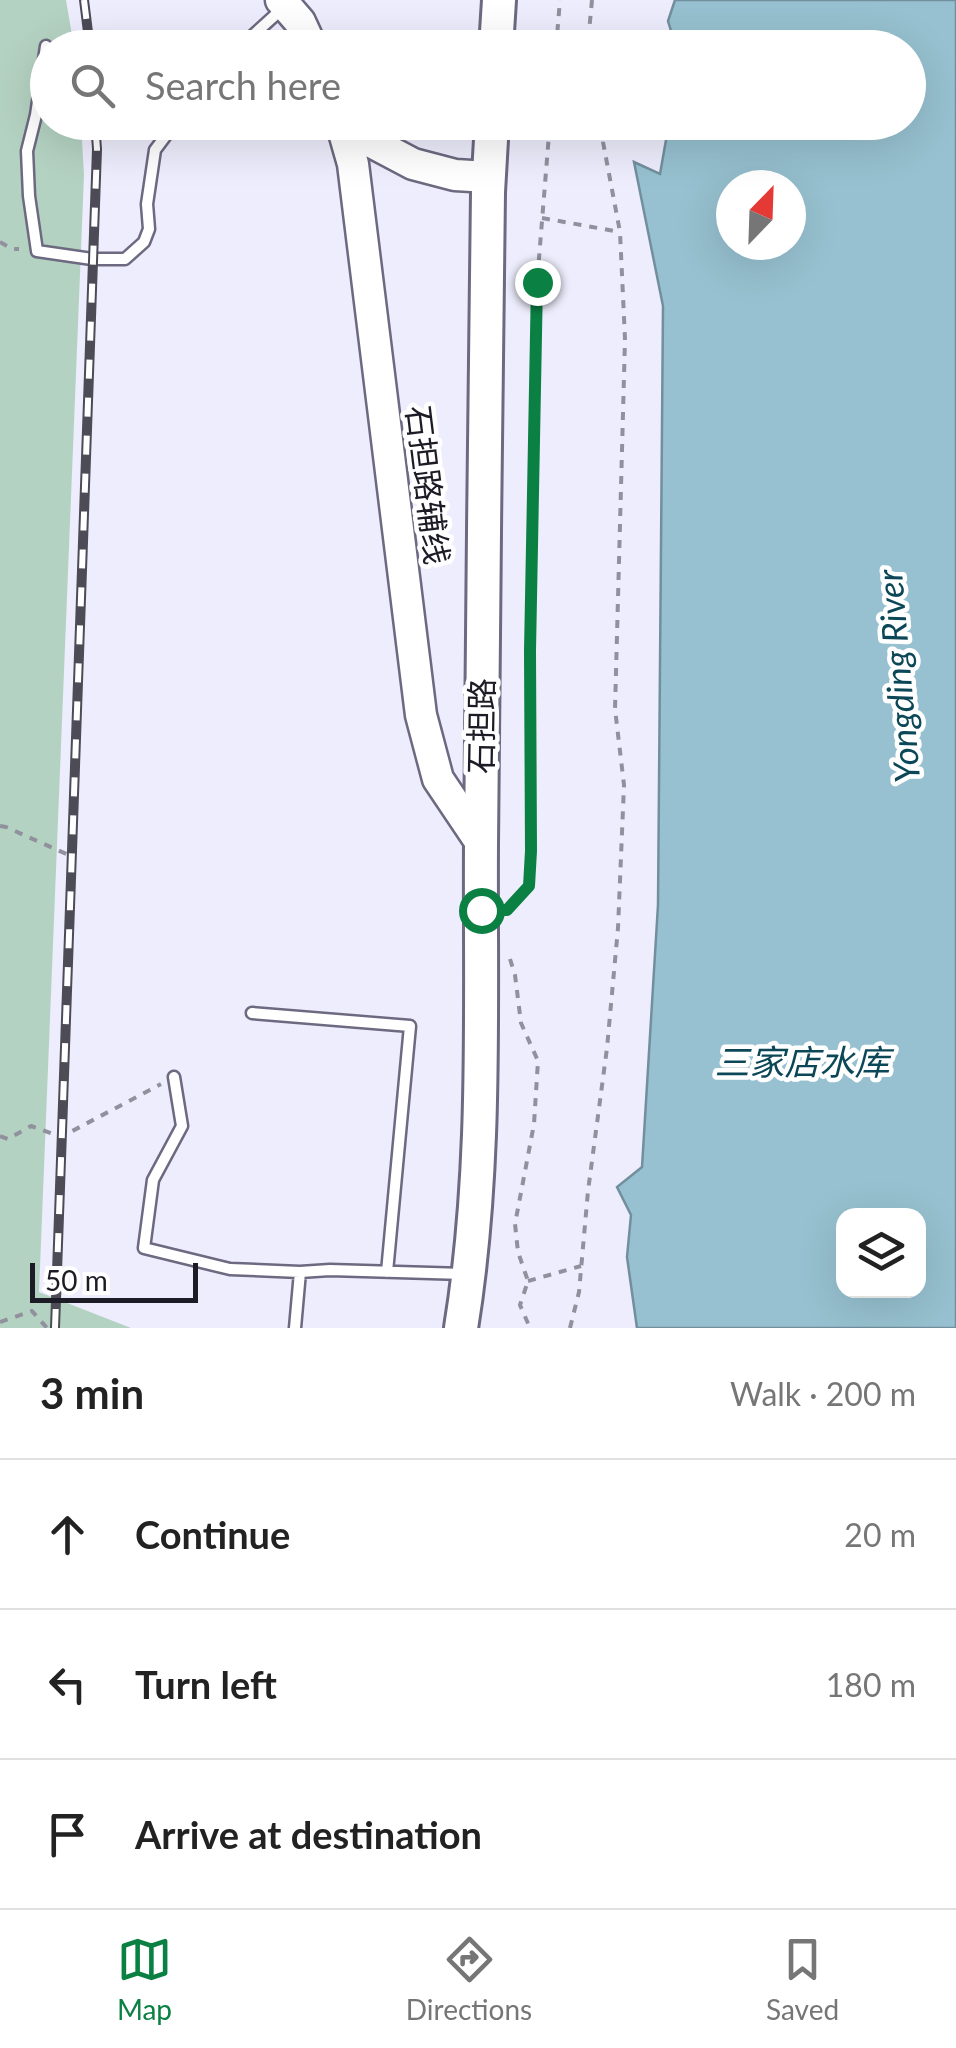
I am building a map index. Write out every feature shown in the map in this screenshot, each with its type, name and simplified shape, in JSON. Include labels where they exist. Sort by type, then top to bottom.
[{"type":"main road","points":[[497,30],[499,0]]},
{"type":"main road","points":[[284,3],[304,30]]},
{"type":"main road","name":"石担路辅线","points":[[346,140],[352,164],[420,715],[438,778],[481,843]]},
{"type":"main road","points":[[369,140],[413,164],[490,178]]},
{"type":"main road","name":"石担路","points":[[461,1328],[470,1274],[481,1128],[491,140]]},
{"type":"lane","points":[[257,30],[284,3]]},
{"type":"lane","points":[[30,139],[27,151],[37,251],[92,260],[125,259],[144,242],[149,229],[155,150],[162,140]]},
{"type":"lane","points":[[252,1013],[410,1026],[387,1272]]},
{"type":"lane","points":[[174,1077],[182,1126],[154,1180],[144,1248],[230,1270],[470,1274]]},
{"type":"lane","points":[[295,1328],[300,1272]]},
{"type":"path","points":[[558,30],[560,0]]},
{"type":"path","points":[[589,30],[592,0]]},
{"type":"path","points":[[481,910],[507,910],[529,886],[537,282],[548,140]]},
{"type":"path","points":[[570,1328],[580,1292],[588,1191],[608,1048],[624,785],[615,708],[625,339],[620,232],[603,140]]},
{"type":"path","points":[[542,218],[620,232]]},
{"type":"path","points":[[0,826],[71,856]]},
{"type":"path","points":[[506,946],[515,975],[521,1023],[538,1061],[534,1124],[515,1224],[518,1252],[528,1281],[520,1305],[530,1328]]},
{"type":"path","points":[[0,1136],[8,1139],[31,1126],[61,1137],[174,1077]]},
{"type":"path","points":[[528,1281],[582,1266]]},
{"type":"path","points":[[0,1322],[32,1311],[47,1328]]},
{"type":"green space","points":[[0,0],[66,0],[71,30],[30,30],[30,140],[82,140],[84,175],[39,1292],[131,1328],[0,1328]]},
{"type":"water","name":"三家店水库","points":[[675,0],[956,0],[956,1328],[637,1328],[627,1257],[631,1215],[617,1187],[642,1167],[658,905],[663,306],[634,162],[660,174],[666,140],[926,140],[926,30],[671,30],[668,21]]},
{"type":"railway","points":[[84,0],[88,30]]},
{"type":"railway","points":[[55,1328],[96,140]]},
{"type":"route","points":[[481,910],[507,910],[529,886],[537,282]]},
{"type":"water label","name":"Yongding River","points":[[899,676]]}]
